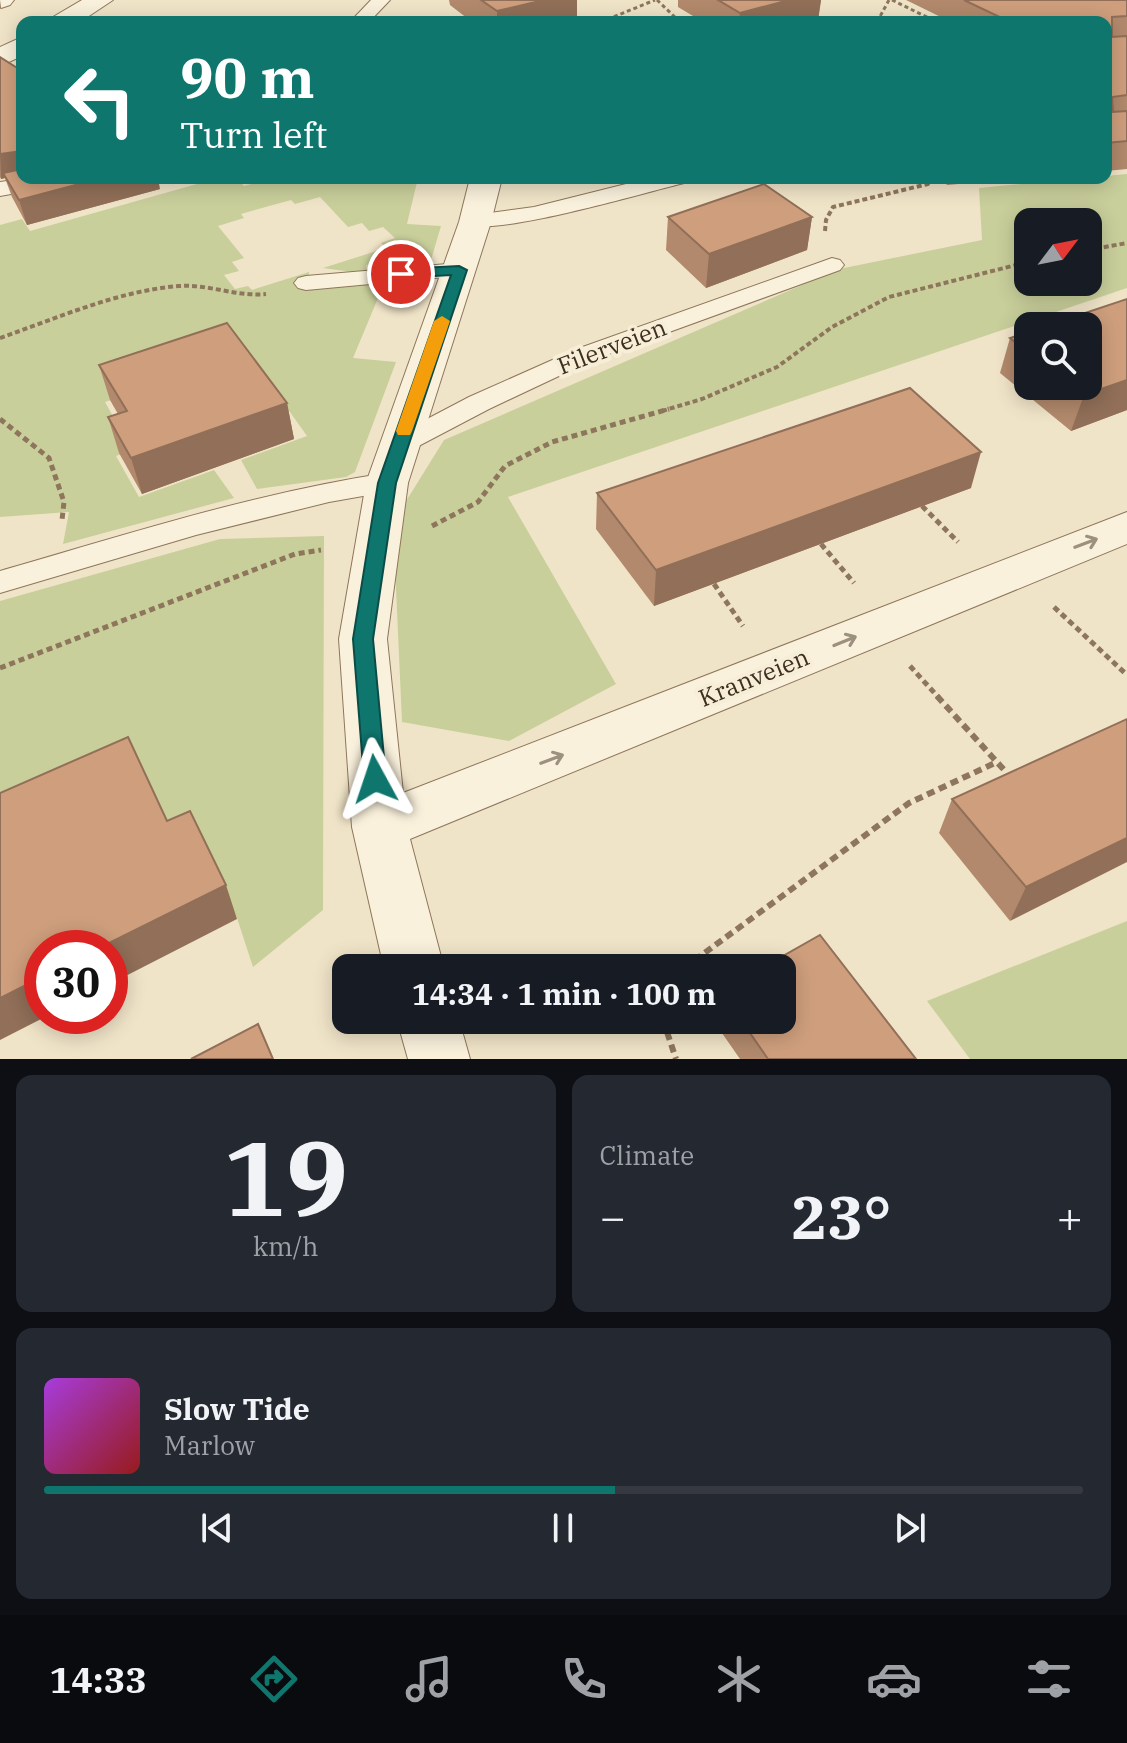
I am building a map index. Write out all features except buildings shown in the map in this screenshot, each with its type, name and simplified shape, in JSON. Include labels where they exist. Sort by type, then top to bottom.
[{"type":"street","points":[[72,16],[100,0]]},
{"type":"street","points":[[411,954],[379,827],[363,639],[393,464],[475,222],[484,184]]},
{"type":"street","name":"Kranveien","points":[[379,827],[866,609],[1016,571],[1127,527]]},
{"type":"street","points":[[432,1034],[439,1059]]},
{"type":"lane","points":[[365,16],[381,0]]},
{"type":"lane","points":[[0,189],[30,184]]},
{"type":"lane","points":[[475,222],[534,214],[652,184]]},
{"type":"lane","name":"Filerveien","points":[[0,582],[209,522],[329,492],[393,464],[479,403],[586,354],[828,266]]},
{"type":"lane","points":[[306,283],[459,270]]},
{"type":"path","points":[[616,16],[656,0],[673,16]]},
{"type":"path","points":[[890,0],[924,16]]},
{"type":"path","points":[[828,266],[826,220],[833,207],[928,184]]},
{"type":"path","points":[[1102,247],[1127,243]]},
{"type":"path","points":[[0,668],[295,554],[378,543],[436,525],[478,502],[505,466],[552,442],[702,399],[777,367],[832,327],[889,297],[1014,266]]},
{"type":"path","points":[[0,338],[121,297],[179,286],[213,288],[247,296],[306,283]]},
{"type":"path","points":[[0,419],[49,458],[64,502],[58,548],[66,563]]},
{"type":"path","points":[[922,506],[964,547]]},
{"type":"path","points":[[821,544],[866,609],[1006,772]]},
{"type":"path","points":[[1016,571],[1127,675]]},
{"type":"path","points":[[714,584],[747,632]]},
{"type":"path","points":[[703,954],[909,803],[997,762]]},
{"type":"path","points":[[668,1034],[676,1059]]},
{"type":"green space","points":[[1127,174],[1127,288],[1056,312],[1014,312],[1014,326],[508,497],[616,684],[509,741],[402,722],[393,522],[444,440],[839,269],[982,240],[979,188],[1021,184],[1112,184],[1112,175]]},
{"type":"green space","points":[[197,184],[417,184],[407,224],[441,226],[431,260],[394,270],[390,262],[366,265],[367,271],[352,272],[323,268],[386,248],[381,243],[395,238],[383,227],[369,231],[362,223],[348,227],[320,197],[295,204],[291,200],[241,214],[244,218],[218,226],[244,258],[232,262],[239,271],[224,275],[235,289],[248,286],[252,290],[309,272],[309,285],[407,281],[424,285],[410,291],[381,291],[353,358],[396,362],[355,472],[346,477],[257,489],[241,460],[307,436],[280,398],[234,360],[105,402],[132,450],[116,456],[139,497],[214,470],[234,498],[63,544],[69,512],[0,517],[0,225],[22,219],[30,231]]},
{"type":"green space","points":[[324,536],[323,910],[253,967],[237,918],[202,846],[0,837],[0,601],[220,539]]},
{"type":"green space","points":[[1127,921],[1127,1059],[970,1059],[927,1001]]},
{"type":"slow traffic","points":[[404,431],[442,321]]},
{"type":"route","points":[[375,779],[363,639],[387,483],[459,270],[401,274]]}]
